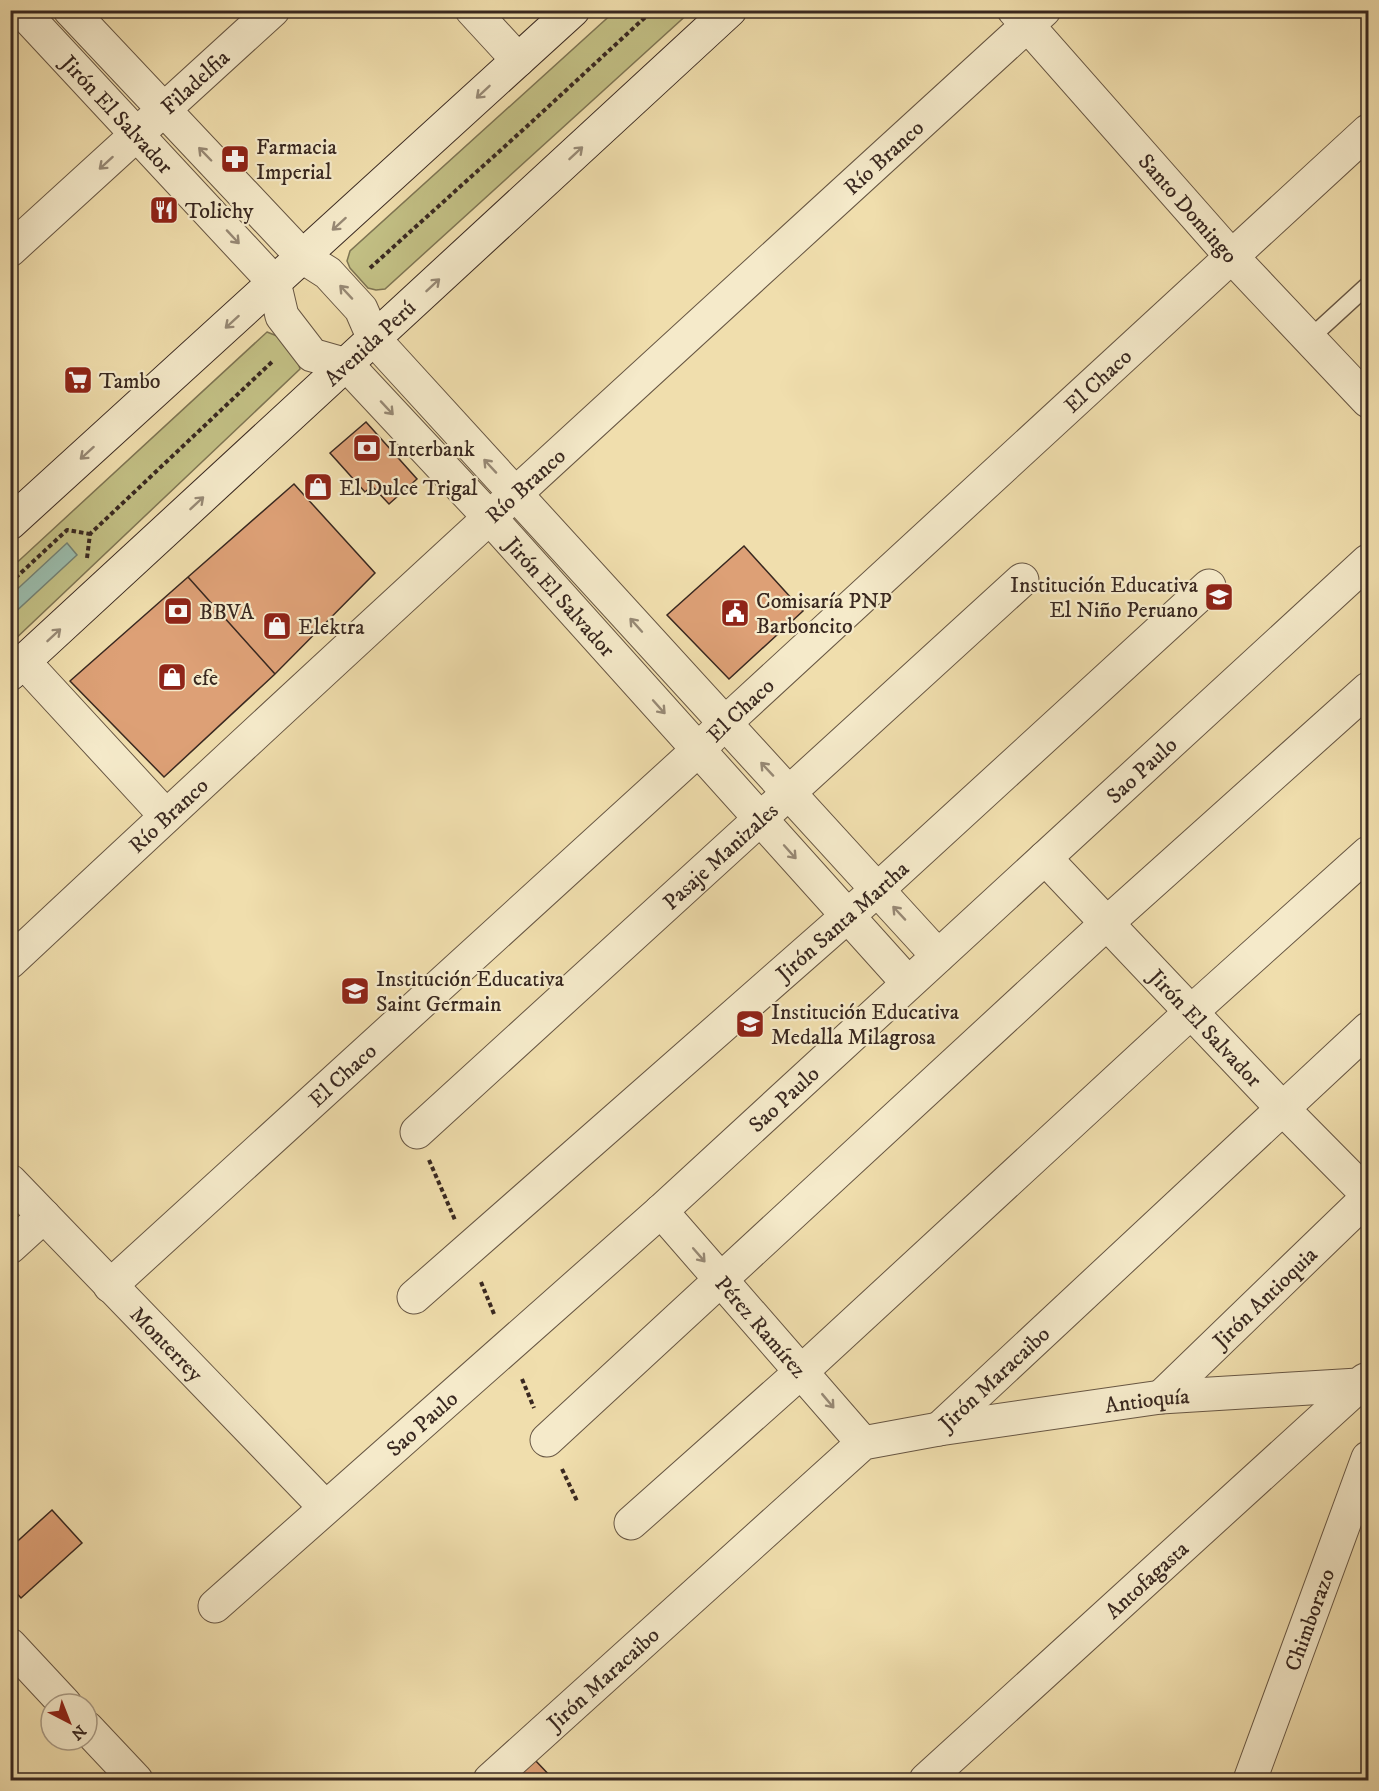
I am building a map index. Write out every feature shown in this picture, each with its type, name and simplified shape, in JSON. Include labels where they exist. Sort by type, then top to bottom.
[{"type":"street","name":"Jirón El Salvador","points":[[21,10],[274,282],[282,316],[312,355],[347,365],[490,518],[908,983]]},
{"type":"street","name":"Jirón El Salvador","points":[[70,10],[303,257],[328,273],[362,309],[374,339],[939,956]]},
{"type":"street","name":"Filadelfia","points":[[10,250],[273,10]]},
{"type":"street","points":[[472,10],[518,60]]},
{"type":"street","points":[[10,523],[573,10]]},
{"type":"street","name":"Avenida Perú","points":[[17,668],[730,10]]},
{"type":"street","name":"Santo Domingo","points":[[1028,15],[1232,257],[1368,401]]},
{"type":"street","name":"Río Branco","points":[[10,962],[516,494],[1028,15]]},
{"type":"street","name":"El Chaco","points":[[111,1286],[698,750],[1368,131]]},
{"type":"street","name":"Sao Paulo","points":[[215,1606],[661,1211],[1368,561]]},
{"type":"street","name":"Pasaje Manizales","points":[[417,1132],[1023,580]]},
{"type":"street","name":"Jirón Santa Martha","points":[[414,1296],[877,890],[1209,586]]},
{"type":"street","points":[[17,668],[166,816]]},
{"type":"street","points":[[547,1440],[1107,923],[1368,690]]},
{"type":"street","points":[[631,1522],[802,1371],[1191,1012],[1368,854]]},
{"type":"street","name":"Jirón El Salvador","points":[[1044,858],[1368,1196]]},
{"type":"street","name":"Jirón Maracaibo","points":[[490,1780],[863,1443],[939,1429],[1368,1029]]},
{"type":"street","name":"Monterrey","points":[[10,1181],[325,1508]]},
{"type":"street","name":"Jirón Antioquia","points":[[1161,1397],[1368,1196]]},
{"type":"street","name":"Pérez Ramírez","points":[[661,1211],[863,1443]]},
{"type":"street","points":[[10,1247],[44,1216]]},
{"type":"street","name":"Antioquía","points":[[939,1429],[1161,1397],[1363,1381]]},
{"type":"street","name":"Antofagasta","points":[[926,1780],[1363,1381]]},
{"type":"street","name":"Chimborazo","points":[[1250,1780],[1368,1458]]},
{"type":"street","points":[[10,1645],[54,1692]]},
{"type":"street","points":[[99,1741],[135,1780]]},
{"type":"lane","points":[[1309,339],[1368,285]]},
{"type":"path","points":[[370,268],[653,10]]},
{"type":"path","points":[[10,583],[67,530],[90,534],[279,356]]},
{"type":"shaded area","points":[[615,11],[691,11],[385,289],[368,288],[350,268],[347,261],[350,251]]},
{"type":"shaded area","points":[[267,332],[277,336],[296,354],[300,369],[11,643],[11,568]]},
{"type":"shaded area","points":[[67,543],[77,555],[11,616],[11,595]]},
{"type":"building","points":[[366,422],[417,479],[389,504],[372,486],[365,492],[330,453]]},
{"type":"building","name":"Elektra","points":[[294,484],[375,573],[275,674],[188,577]]},
{"type":"building","name":"Comisaría PNP Barboncito","points":[[744,546],[803,611],[729,679],[667,615]]},
{"type":"building","name":"efe","points":[[188,577],[275,674],[164,777],[70,681]]},
{"type":"building","points":[[52,1510],[82,1543],[21,1598],[10,1586],[10,1548]]},
{"type":"building","points":[[534,1759],[554,1780],[511,1780]]},
{"type":"place","name":"Farmacia Imperial","points":[[235,159]]},
{"type":"place","name":"Tolichy","points":[[164,210]]},
{"type":"place","name":"Tambo","points":[[78,380]]},
{"type":"place","name":"Interbank","points":[[367,448]]},
{"type":"place","name":"El Dulce Trigal","points":[[318,487]]},
{"type":"place","name":"Institución Educativa El Niño Peruano","points":[[1219,597]]},
{"type":"place","name":"BBVA","points":[[178,611]]},
{"type":"place","name":"Comisaría PNP Barboncito","points":[[735,613]]},
{"type":"place","name":"Elektra","points":[[277,626]]},
{"type":"place","name":"efe","points":[[172,677]]},
{"type":"place","name":"Institución Educativa Saint Germain","points":[[355,991]]},
{"type":"place","name":"Institución Educativa Medalla Milagrosa","points":[[750,1024]]}]
